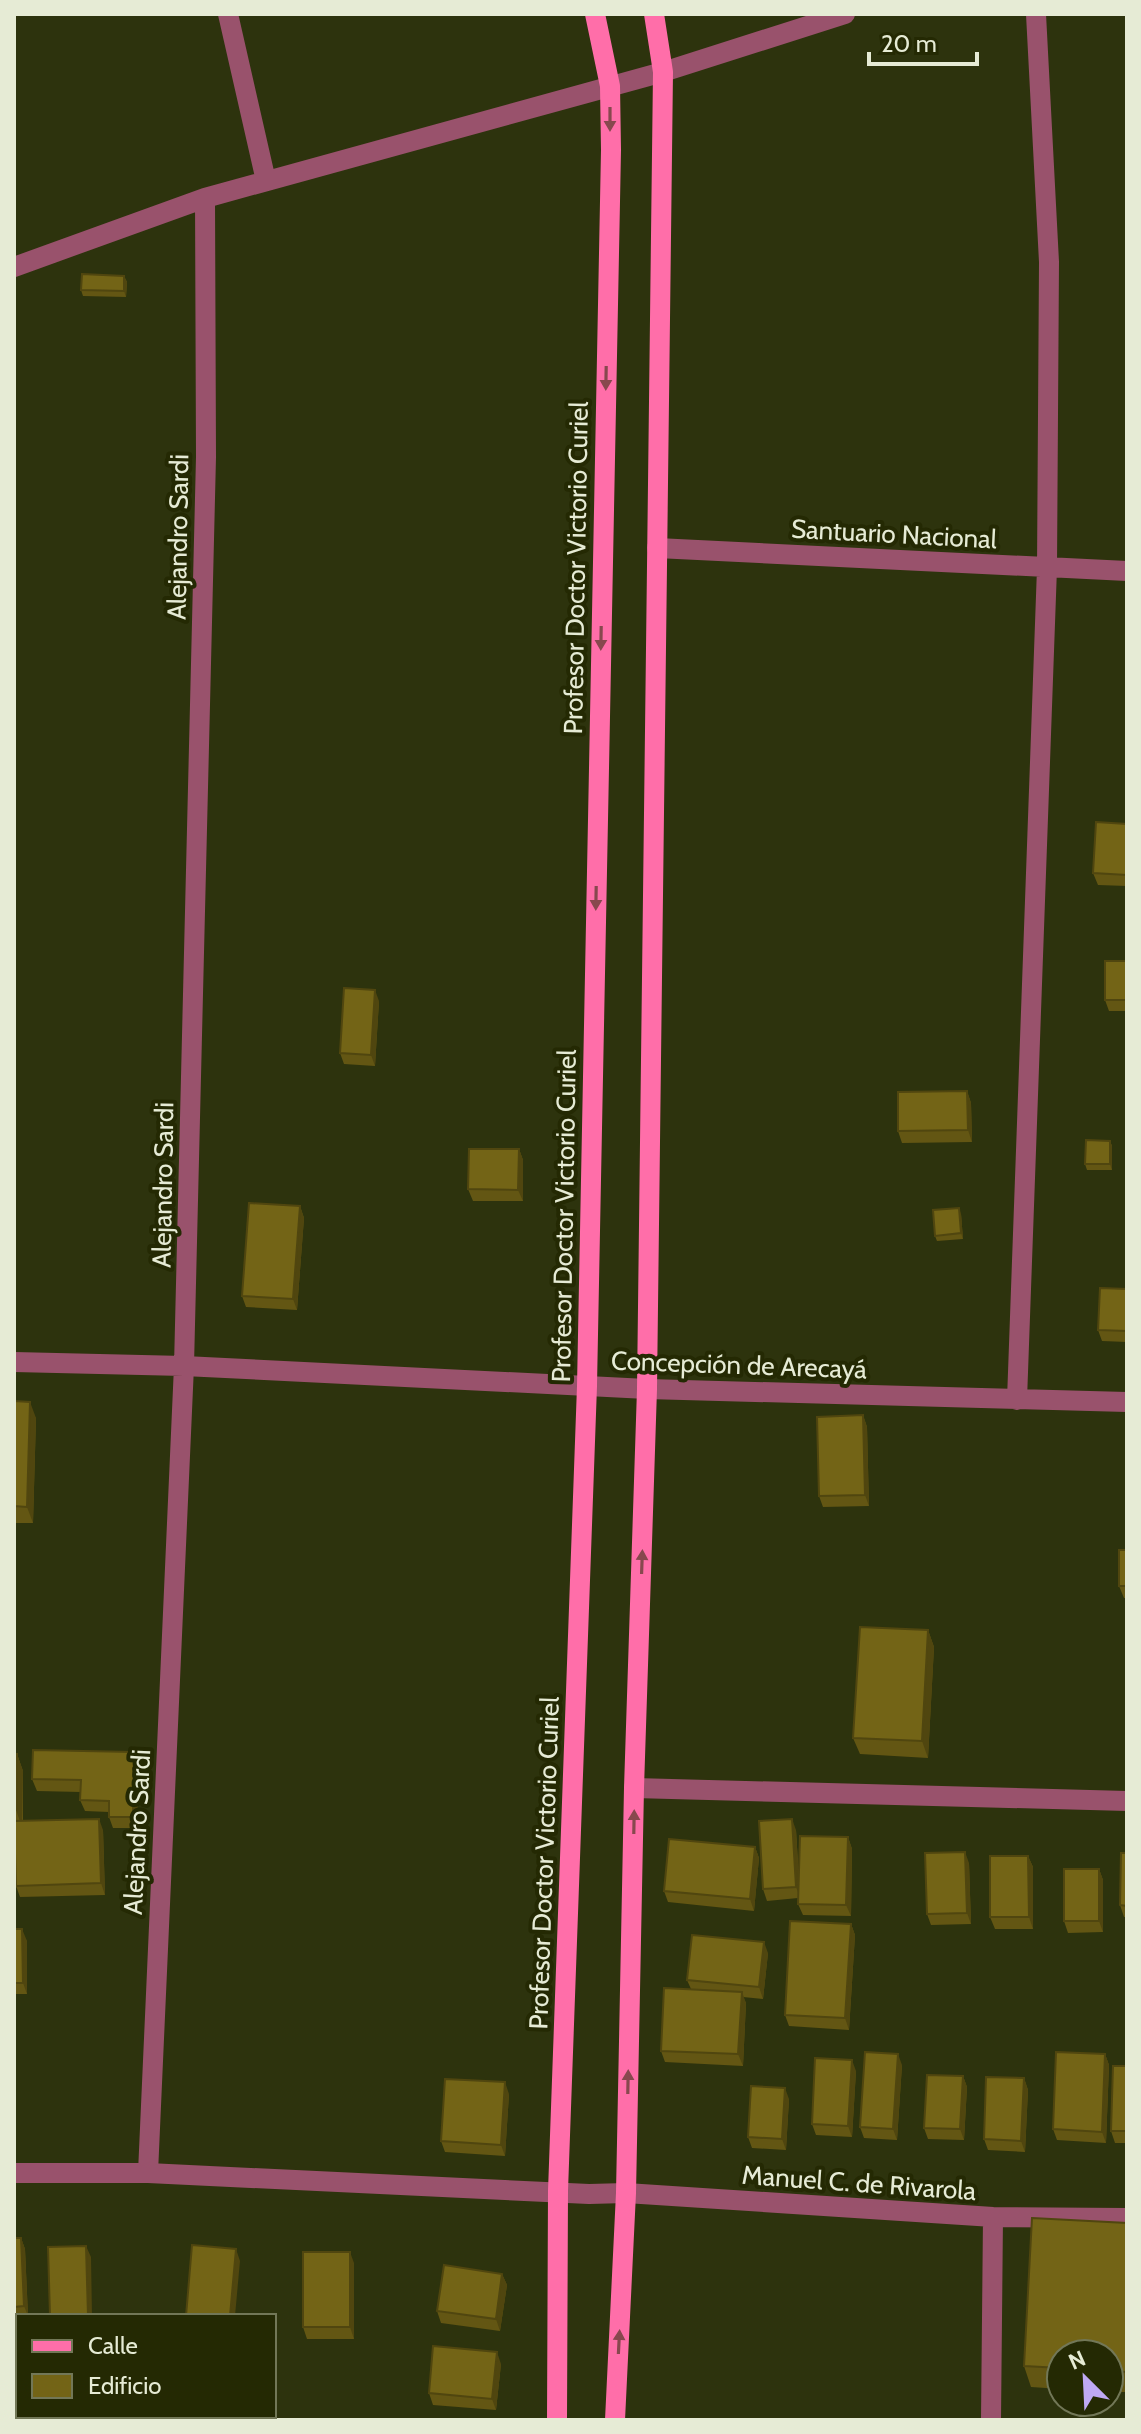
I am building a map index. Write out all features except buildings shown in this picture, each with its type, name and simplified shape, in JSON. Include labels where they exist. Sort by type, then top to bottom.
[{"type":"main road","name":"Profesor Doctor Victorio Curiel","points":[[557,2420],[558,2191],[587,1386],[610,86],[595,14]]},
{"type":"main road","points":[[615,2420],[626,2193],[634,1788],[647,1389],[663,72],[654,14]]},
{"type":"street","points":[[228,14],[266,181]]},
{"type":"street","points":[[14,267],[205,198],[663,72],[845,14]]},
{"type":"street","points":[[1017,1400],[1047,568],[1049,262],[1036,14]]},
{"type":"street","name":"Alejandro Sardi","points":[[148,2173],[184,1366],[206,457],[205,198]]},
{"type":"street","name":"Santuario Nacional","points":[[657,548],[1127,571]]},
{"type":"street","name":"Concepción de Arecayá","points":[[14,1362],[184,1366],[647,1389],[1127,1402]]},
{"type":"street","points":[[634,1788],[1127,1801]]},
{"type":"street","points":[[14,2173],[148,2173]]},
{"type":"street","name":"Manuel C. de Rivarola","points":[[148,2173],[589,2194],[626,2193],[993,2217],[1127,2218]]},
{"type":"street","points":[[991,2420],[993,2217]]}]
